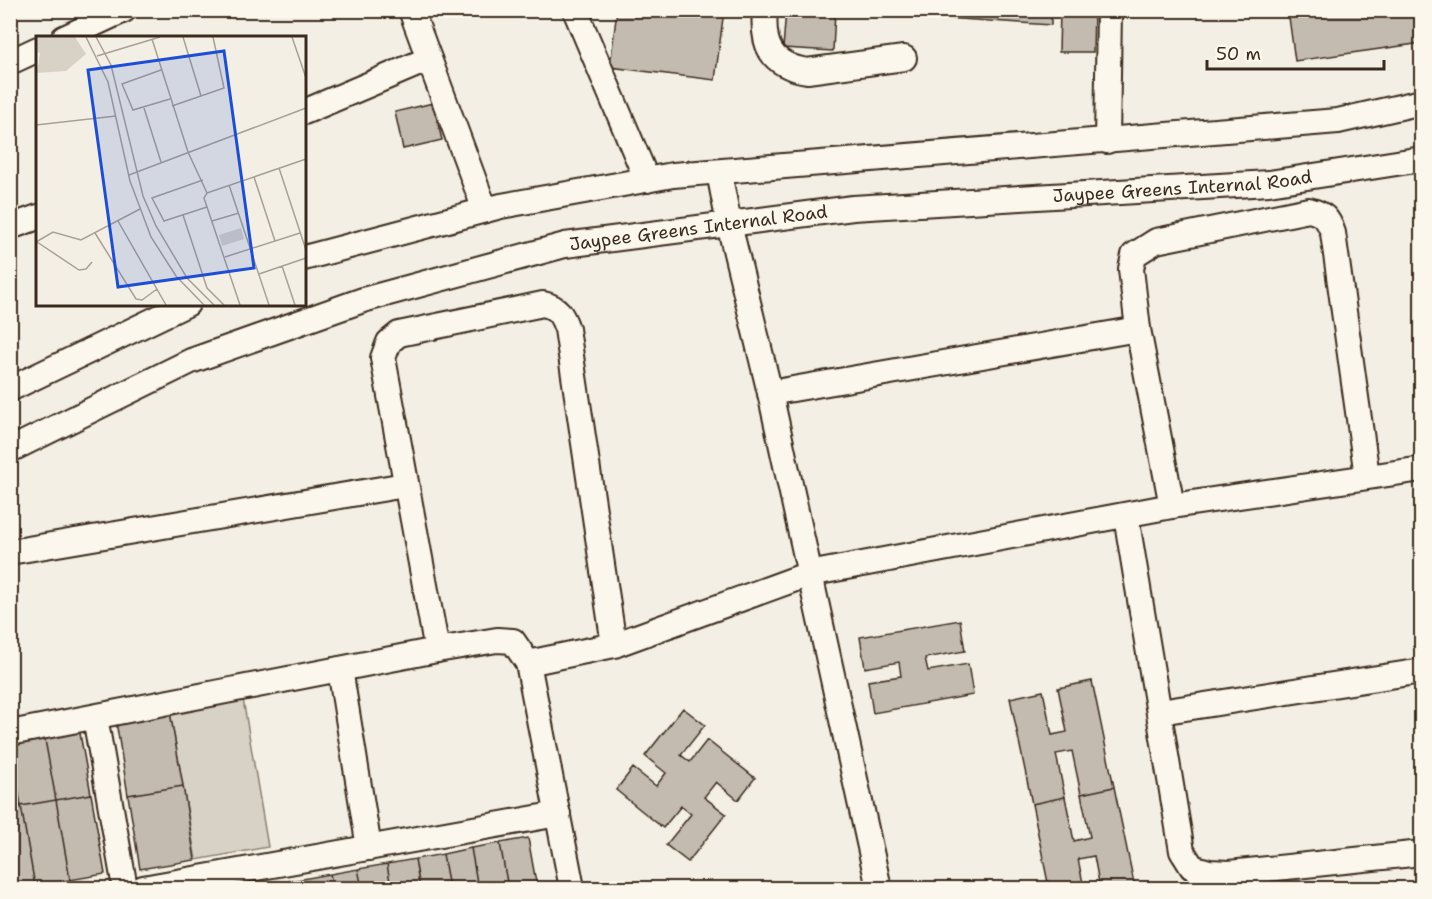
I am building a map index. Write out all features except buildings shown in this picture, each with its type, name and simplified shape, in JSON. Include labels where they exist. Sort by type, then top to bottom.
[{"type":"street","points":[[68,36],[124,10]]},
{"type":"street","points":[[411,10],[485,210]]},
{"type":"street","points":[[574,10],[646,180]]},
{"type":"street","points":[[765,10],[766,46],[775,58],[792,68],[807,71],[904,58]]},
{"type":"street","points":[[1107,141],[1109,10]]},
{"type":"street","points":[[10,62],[36,50]]},
{"type":"street","points":[[306,111],[429,59]]},
{"type":"street","points":[[306,257],[485,210],[646,180],[1338,121],[1422,102]]},
{"type":"street","name":"Jaypee Greens Internal Road","points":[[10,450],[191,361],[363,300],[565,245],[853,207],[1269,183],[1422,159]]},
{"type":"street","points":[[719,172],[879,888]]},
{"type":"street","points":[[1172,506],[1138,329],[1131,269],[1134,255],[1156,241],[1309,210],[1322,213],[1333,233],[1367,476]]},
{"type":"street","points":[[10,227],[36,218]]},
{"type":"street","points":[[437,650],[383,358],[389,342],[399,334],[543,304],[554,306],[567,329],[614,645]]},
{"type":"street","points":[[10,389],[183,306]]},
{"type":"street","points":[[770,393],[1138,329]]},
{"type":"street","points":[[528,663],[614,645],[809,574],[1172,506],[1422,469]]},
{"type":"street","points":[[10,552],[405,485]]},
{"type":"street","points":[[1126,516],[1182,851],[1192,867],[1209,872],[1229,873],[1422,853]]},
{"type":"street","points":[[10,733],[437,650],[497,640],[513,641],[528,663],[572,888]]},
{"type":"street","points":[[340,669],[369,848]]},
{"type":"street","points":[[1160,712],[1422,671]]},
{"type":"street","points":[[95,717],[125,888]]},
{"type":"street","points":[[143,888],[558,814]]},
{"type":"shaded area","points":[[243,699],[268,847],[196,860],[170,712]]}]
